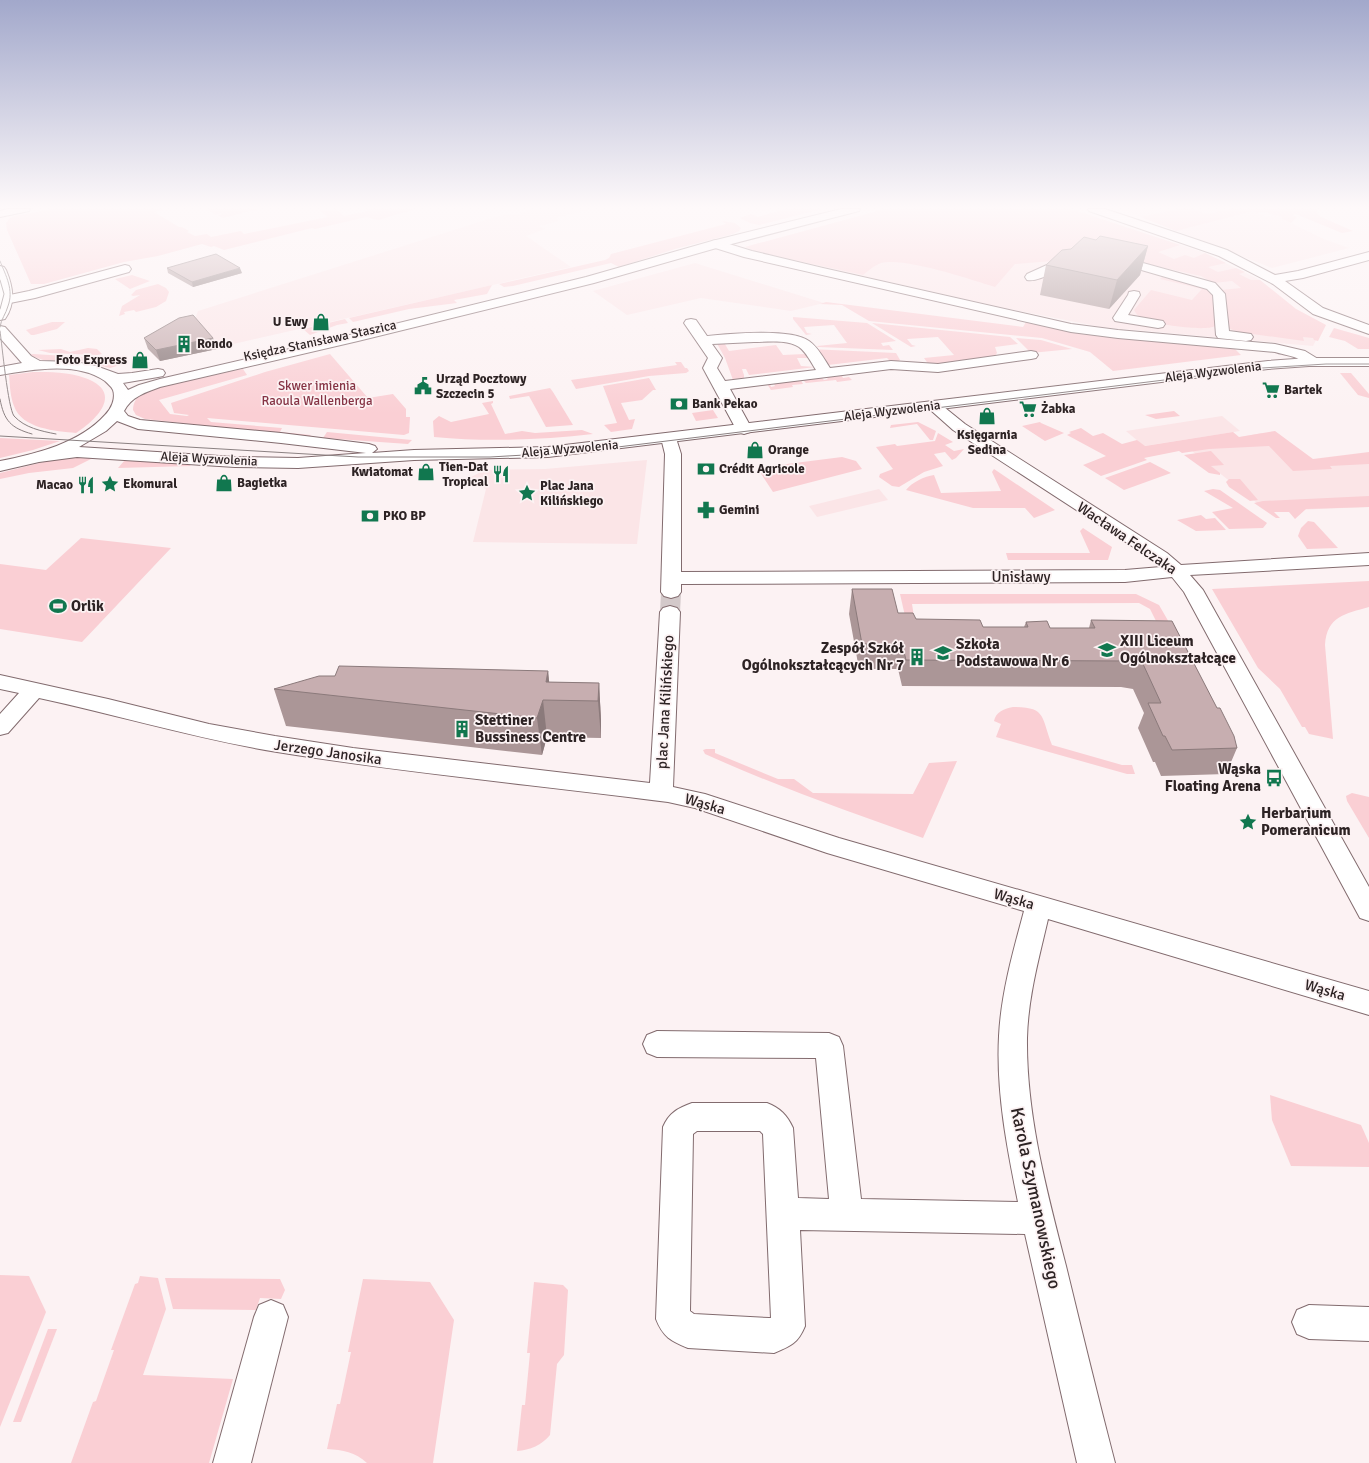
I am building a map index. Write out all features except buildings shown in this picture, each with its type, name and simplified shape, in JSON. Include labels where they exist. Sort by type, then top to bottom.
[{"type":"street","points":[[2,309],[7,289],[3,277]]},
{"type":"street","points":[[2,309],[30,295],[95,277]]},
{"type":"street","name":"Księdza Stanisława Staszica","points":[[39,457],[88,436],[105,424],[124,399],[134,393],[160,383],[358,337],[600,277]]},
{"type":"street","points":[[846,277],[1076,329],[1238,344],[1284,350],[1305,356],[1313,362]]},
{"type":"street","points":[[1179,277],[1211,286],[1219,294],[1223,335]]},
{"type":"street","points":[[1270,277],[1318,311],[1369,330]]},
{"type":"street","points":[[1273,279],[1284,277]]},
{"type":"street","points":[[1134,294],[1120,318],[1223,335],[1306,343]]},
{"type":"street","name":"Księdza Stanisława Staszica","points":[[46,366],[83,368],[116,378],[133,378],[416,322]]},
{"type":"street","points":[[691,322],[715,358],[710,368],[744,429]]},
{"type":"street","points":[[0,330],[15,345],[27,361],[46,366]]},
{"type":"street","points":[[703,341],[735,338],[789,338],[803,343],[825,372]]},
{"type":"street","points":[[1238,344],[1265,351],[1276,356],[1285,364]]},
{"type":"street","points":[[902,352],[908,366]]},
{"type":"street","points":[[720,386],[891,365],[938,368],[1031,355]]},
{"type":"street","name":"Aleja Wyzwolenia","points":[[39,457],[77,452],[243,462],[316,462],[414,455],[548,452],[1285,364],[1313,362],[1369,362]]},
{"type":"street","points":[[0,371],[46,366]]},
{"type":"street","points":[[105,375],[118,386],[122,396],[118,408]]},
{"type":"street","name":"Wacława Felczaka","points":[[934,406],[956,425],[1151,550],[1178,572],[1197,597],[1369,911]]},
{"type":"street","name":"Aleja Wyzwolenia","points":[[118,408],[123,419],[138,424],[281,438],[414,455]]},
{"type":"street","name":"plac Jana Kilińskiego","points":[[661,793],[671,594],[673,454],[669,438]]},
{"type":"street","points":[[3,466],[39,457]]},
{"type":"street","name":"Unisławy","points":[[671,594],[1116,577],[1178,572],[1201,568],[1369,559]]},
{"type":"street","name":"Jerzego Janosika","points":[[0,682],[209,731],[275,744],[353,756],[661,793]]},
{"type":"street","points":[[0,728],[35,690]]},
{"type":"street","name":"Wąska","points":[[661,793],[703,801],[836,846],[1369,1003]]},
{"type":"street","name":"Karola Szymanowskiego","points":[[1038,906],[1023,968],[1016,1007],[1013,1056],[1019,1127],[1038,1218],[1096,1463]]},
{"type":"street","points":[[657,1044],[830,1046],[847,1215]]},
{"type":"street","points":[[692,1117],[768,1117],[778,1128],[783,1214],[788,1326],[774,1336],[688,1331],[673,1319],[678,1127],[692,1117]]},
{"type":"street","points":[[783,1214],[1038,1218]]},
{"type":"street","points":[[232,1463],[271,1317]]},
{"type":"street","points":[[1309,1322],[1369,1324]]},
{"type":"shaded area","points":[[305,277],[526,277],[216,348],[194,322],[198,311]]},
{"type":"shaded area","points":[[643,277],[741,277],[824,303],[791,311],[701,298],[627,315],[593,291]]},
{"type":"shaded area","points":[[868,277],[1254,277],[1260,280],[1296,309],[1324,324],[1313,346],[1101,327],[999,307]]},
{"type":"shaded area","points":[[1222,416],[1240,431],[1144,446],[1126,431]]},
{"type":"shaded area","points":[[1262,433],[1296,462],[1369,458],[1369,507],[1267,511],[1187,447]]},
{"type":"shaded area","name":"Plac Jana Kilińskiego","points":[[647,460],[637,544],[473,542],[486,489],[467,479],[485,470],[545,469]]},
{"type":"shaded area","points":[[879,489],[888,500],[817,517],[809,506]]},
{"type":"green space","points":[[28,277],[68,277],[44,284],[31,284]]},
{"type":"green space","points":[[139,277],[150,281],[130,289],[115,279]]},
{"type":"green space","points":[[529,277],[550,277],[513,286],[504,287],[499,284]]},
{"type":"green space","points":[[964,277],[1003,277],[995,287]]},
{"type":"green space","points":[[1163,277],[1203,286],[1213,292],[1215,326],[1210,328],[1180,327],[1149,321],[1138,315],[1134,310],[1151,290],[1192,300],[1202,289],[1160,279]]},
{"type":"green space","points":[[1203,277],[1246,277],[1251,280],[1260,280],[1296,309],[1326,325],[1318,341],[1314,340],[1313,338],[1303,337],[1304,341],[1238,332],[1228,328],[1221,290],[1241,288],[1232,281],[1213,283]]},
{"type":"green space","points":[[158,284],[166,288],[169,292],[166,301],[156,307],[136,312],[134,310],[124,312],[125,314],[119,316],[122,306],[140,295],[131,295],[136,290]]},
{"type":"green space","points":[[492,285],[487,294],[454,300],[457,303],[409,309],[353,322],[349,318]]},
{"type":"green space","points":[[826,302],[1023,327],[1026,322],[1081,334],[1234,348],[1241,355],[1113,371],[1090,352],[1042,338],[869,321],[842,305],[820,304]]},
{"type":"green space","points":[[793,317],[867,323],[896,341],[881,343],[883,346],[889,345],[893,350],[818,347],[817,346],[847,343],[834,325],[804,327],[807,333],[812,334],[806,335]]},
{"type":"green space","points":[[345,319],[348,323],[337,325],[310,335],[303,329]]},
{"type":"green space","points":[[52,322],[65,322],[57,329],[34,335],[31,335],[26,330]]},
{"type":"green space","points":[[872,323],[1010,337],[1018,344],[995,347],[997,353],[994,357],[941,366],[929,365],[924,358],[954,355],[938,337],[907,339],[912,345],[916,346],[911,347]]},
{"type":"green space","points":[[1334,328],[1369,338],[1369,349],[1358,349],[1345,341],[1329,337]]},
{"type":"green space","points":[[1016,338],[1041,340],[1072,349],[1031,353]]},
{"type":"green space","points":[[722,339],[729,351],[776,345],[783,355],[805,354],[808,358],[797,358],[801,366],[815,367],[749,375],[746,369],[742,369],[744,379],[733,380],[725,358],[715,340]]},
{"type":"green space","points":[[88,348],[97,349],[102,354],[50,353],[38,350],[61,349],[70,352]]},
{"type":"green space","points":[[810,349],[896,353],[900,360],[896,363],[891,362],[887,358],[828,365]]},
{"type":"green space","name":"Skwer imienia Raoula Wallenberga","points":[[330,354],[368,398],[393,394],[406,409],[406,417],[410,417],[409,433],[404,435],[207,418],[211,422],[282,428],[280,432],[311,435],[309,437],[145,419],[136,415],[133,410],[135,402],[139,396],[143,392],[154,387],[192,378],[243,369],[247,375],[159,400],[170,414],[187,416],[189,415],[174,413],[171,403],[265,372]]},
{"type":"green space","points":[[29,355],[100,358],[120,365],[110,368],[80,361],[43,360]]},
{"type":"green space","points":[[675,362],[681,362],[689,371],[686,373],[649,376],[576,389],[571,380],[677,365]]},
{"type":"green space","points":[[33,372],[66,373],[85,378],[97,384],[103,391],[105,398],[103,406],[92,420],[76,433],[50,430],[32,424],[24,420],[18,414],[14,406],[9,375]]},
{"type":"green space","points":[[1340,373],[1351,373],[1369,394],[1369,398],[1358,395]]},
{"type":"green space","points":[[842,376],[843,378],[849,377],[852,380],[806,383],[803,380],[822,378],[824,380],[828,379],[826,377]]},
{"type":"green space","points":[[649,378],[656,390],[653,390],[642,400],[621,403],[629,420],[635,419],[632,429],[611,432],[604,425],[617,423],[603,386]]},
{"type":"green space","points":[[801,380],[803,384],[771,390],[767,384],[770,384],[771,387],[775,386],[774,384]]},
{"type":"green space","points":[[550,388],[573,425],[546,427],[529,396],[510,399],[509,396]]},
{"type":"green space","points":[[493,401],[491,404],[505,434],[522,431],[535,433],[582,430],[593,434],[514,440],[454,439],[434,437],[433,421],[439,416],[451,422],[489,414],[482,403]]},
{"type":"green space","points":[[713,410],[718,418],[696,421],[692,413]]},
{"type":"green space","points":[[1174,411],[1180,416],[1156,419],[1145,415]]},
{"type":"green space","points":[[918,422],[936,431],[933,440],[930,440],[917,424],[890,428],[891,425]]},
{"type":"green space","points":[[1040,422],[1064,433],[1045,441],[1022,426]]},
{"type":"green space","points":[[1081,428],[1093,436],[1103,433],[1122,444],[1137,440],[1145,446],[1233,432],[1239,437],[1275,431],[1313,459],[1369,452],[1369,464],[1330,466],[1332,469],[1293,471],[1269,446],[1209,449],[1182,453],[1179,451],[1144,458],[1147,460],[1101,476],[1083,465],[1106,456],[1067,435],[1071,433],[1069,432]]},
{"type":"green space","points":[[327,432],[412,440],[408,444],[323,438]]},
{"type":"green space","points":[[938,433],[953,442],[945,445],[954,451],[964,449],[956,458],[952,460],[945,452],[934,454],[943,466],[924,472],[899,487],[892,486],[879,477],[880,474],[893,469],[876,447],[935,441]]},
{"type":"green space","points":[[0,438],[60,441],[33,450],[0,458]]},
{"type":"green space","points":[[1211,451],[1224,465],[1211,466],[1220,473],[1220,475],[1209,473],[1184,455]]},
{"type":"green space","points":[[67,456],[95,457],[73,468],[29,473],[0,479],[0,473]]},
{"type":"green space","points":[[842,457],[856,461],[862,469],[773,492],[758,469],[772,467],[771,466]]},
{"type":"green space","points":[[125,460],[188,464],[191,466],[118,468]]},
{"type":"green space","points":[[1150,462],[1171,473],[1124,490],[1105,478]]},
{"type":"green space","points":[[994,469],[1055,510],[1034,518],[1025,508],[973,508],[906,490],[918,480],[934,475],[941,493],[1001,491],[992,472]]},
{"type":"green space","points":[[1229,479],[1240,479],[1258,500],[1250,501],[1229,487],[1226,482]]},
{"type":"green space","points":[[1213,489],[1220,490],[1267,523],[1263,528],[1229,529],[1212,512],[1233,508],[1204,491]]},
{"type":"green space","points":[[1369,496],[1369,507],[1306,509],[1295,519],[1289,512],[1274,512],[1280,518],[1276,518],[1254,503],[1263,501]]},
{"type":"green space","points":[[1201,515],[1206,519],[1215,518],[1226,530],[1196,531],[1177,520]]},
{"type":"green space","points":[[1308,521],[1314,522],[1338,548],[1307,549],[1298,536],[1301,528]]},
{"type":"green space","points":[[1083,528],[1112,547],[1108,560],[1008,560],[1006,553],[1090,553],[1080,531]]},
{"type":"green space","name":"Orlik","points":[[81,538],[171,548],[82,642],[0,629],[0,564],[46,570]]},
{"type":"green space","points":[[1369,581],[1369,607],[1345,614],[1333,622],[1326,635],[1325,645],[1333,739],[1309,734],[1305,727],[1302,727],[1280,689],[1258,668],[1212,589]]},
{"type":"green space","points":[[900,594],[1136,594],[1159,605],[1174,631],[1161,631],[1150,609],[1139,603],[912,604],[916,629],[908,629]]},
{"type":"green space","points":[[1013,707],[1024,707],[1037,712],[1044,721],[1052,745],[1122,765],[1132,765],[1135,774],[1127,774],[996,737],[1001,724],[994,721],[996,715],[1003,710]]},
{"type":"green space","points":[[715,749],[715,753],[778,779],[794,779],[813,793],[913,794],[929,763],[957,761],[923,838],[759,777],[705,754],[703,750]]},
{"type":"green space","points":[[1352,793],[1369,797],[1369,838],[1347,801],[1346,796]]},
{"type":"green space","points":[[1270,1095],[1361,1125],[1369,1143],[1369,1167],[1291,1166],[1272,1120]]},
{"type":"green space","points":[[0,1275],[29,1276],[46,1312],[0,1427]]},
{"type":"green space","points":[[140,1276],[158,1278],[166,1309],[143,1375],[233,1379],[209,1463],[71,1463],[93,1402],[96,1401],[114,1350],[111,1350],[135,1284],[138,1283]]},
{"type":"green space","points":[[165,1278],[280,1279],[285,1290],[281,1299],[260,1298],[256,1310],[173,1309]]},
{"type":"green space","points":[[363,1279],[430,1282],[454,1320],[433,1463],[367,1463],[358,1456],[348,1452],[327,1449],[337,1404],[340,1404],[351,1352],[348,1352]]},
{"type":"green space","points":[[534,1282],[563,1285],[568,1290],[564,1355],[557,1364],[550,1435],[543,1442],[535,1446],[517,1451],[522,1405],[525,1405],[530,1353],[527,1353]]},
{"type":"green space","points":[[48,1329],[57,1329],[21,1422],[13,1422]]},
{"type":"tunnel","points":[[670,612],[671,593]]},
{"type":"tram line","points":[[0,327],[10,300],[10,289],[7,277]]},
{"type":"tram line","points":[[0,280],[4,294],[0,309]]},
{"type":"tram line","points":[[0,331],[7,389],[14,416],[28,426],[56,434]]},
{"type":"tram line","points":[[0,436],[358,457],[490,457],[577,452],[1262,368],[1326,364],[1369,364]]},
{"type":"tram line","points":[[0,399],[6,418],[14,426],[32,434]]},
{"type":"place","name":"U Ewy","points":[[321,322]]},
{"type":"place","name":"Rondo","points":[[184,344]]},
{"type":"place","name":"Foto Express","points":[[140,360]]},
{"type":"place","name":"Urząd Pocztowy Szczecin 5","points":[[423,386]]},
{"type":"place","name":"Bartek","points":[[1271,390]]},
{"type":"place","name":"Bank Pekao","points":[[679,404]]},
{"type":"place","name":"Żabka","points":[[1028,409]]},
{"type":"place","name":"Księgarnia Sedina","points":[[987,416]]},
{"type":"place","name":"Orange","points":[[755,450]]},
{"type":"place","name":"Crédit Agricole","points":[[706,469]]},
{"type":"place","name":"Kwiatomat","points":[[426,472]]},
{"type":"place","name":"Tien-Dat Tropical","points":[[501,474]]},
{"type":"place","name":"Bagietka","points":[[224,483]]},
{"type":"place","name":"Ekomural","points":[[110,484]]},
{"type":"place","name":"Macao","points":[[86,485]]},
{"type":"place","name":"Plac Jana Kilińskiego","points":[[527,493]]},
{"type":"place","name":"Gemini","points":[[706,510]]},
{"type":"place","name":"PKO BP","points":[[370,516]]},
{"type":"place","name":"Orlik","points":[[58,606]]},
{"type":"place","name":"XIII Liceum Ogólnokształcące","points":[[1107,650]]},
{"type":"place","name":"Szkoła Podstawowa Nr 6","points":[[943,653]]},
{"type":"place","name":"Zespół Szkół Ogólnokształcących Nr 7","points":[[917,657]]},
{"type":"place","name":"Stettiner Bussiness Centre","points":[[462,729]]},
{"type":"place","name":"Wąska Floating Arena","points":[[1274,778]]},
{"type":"place","name":"Herbarium Pomeranicum","points":[[1248,822]]}]
